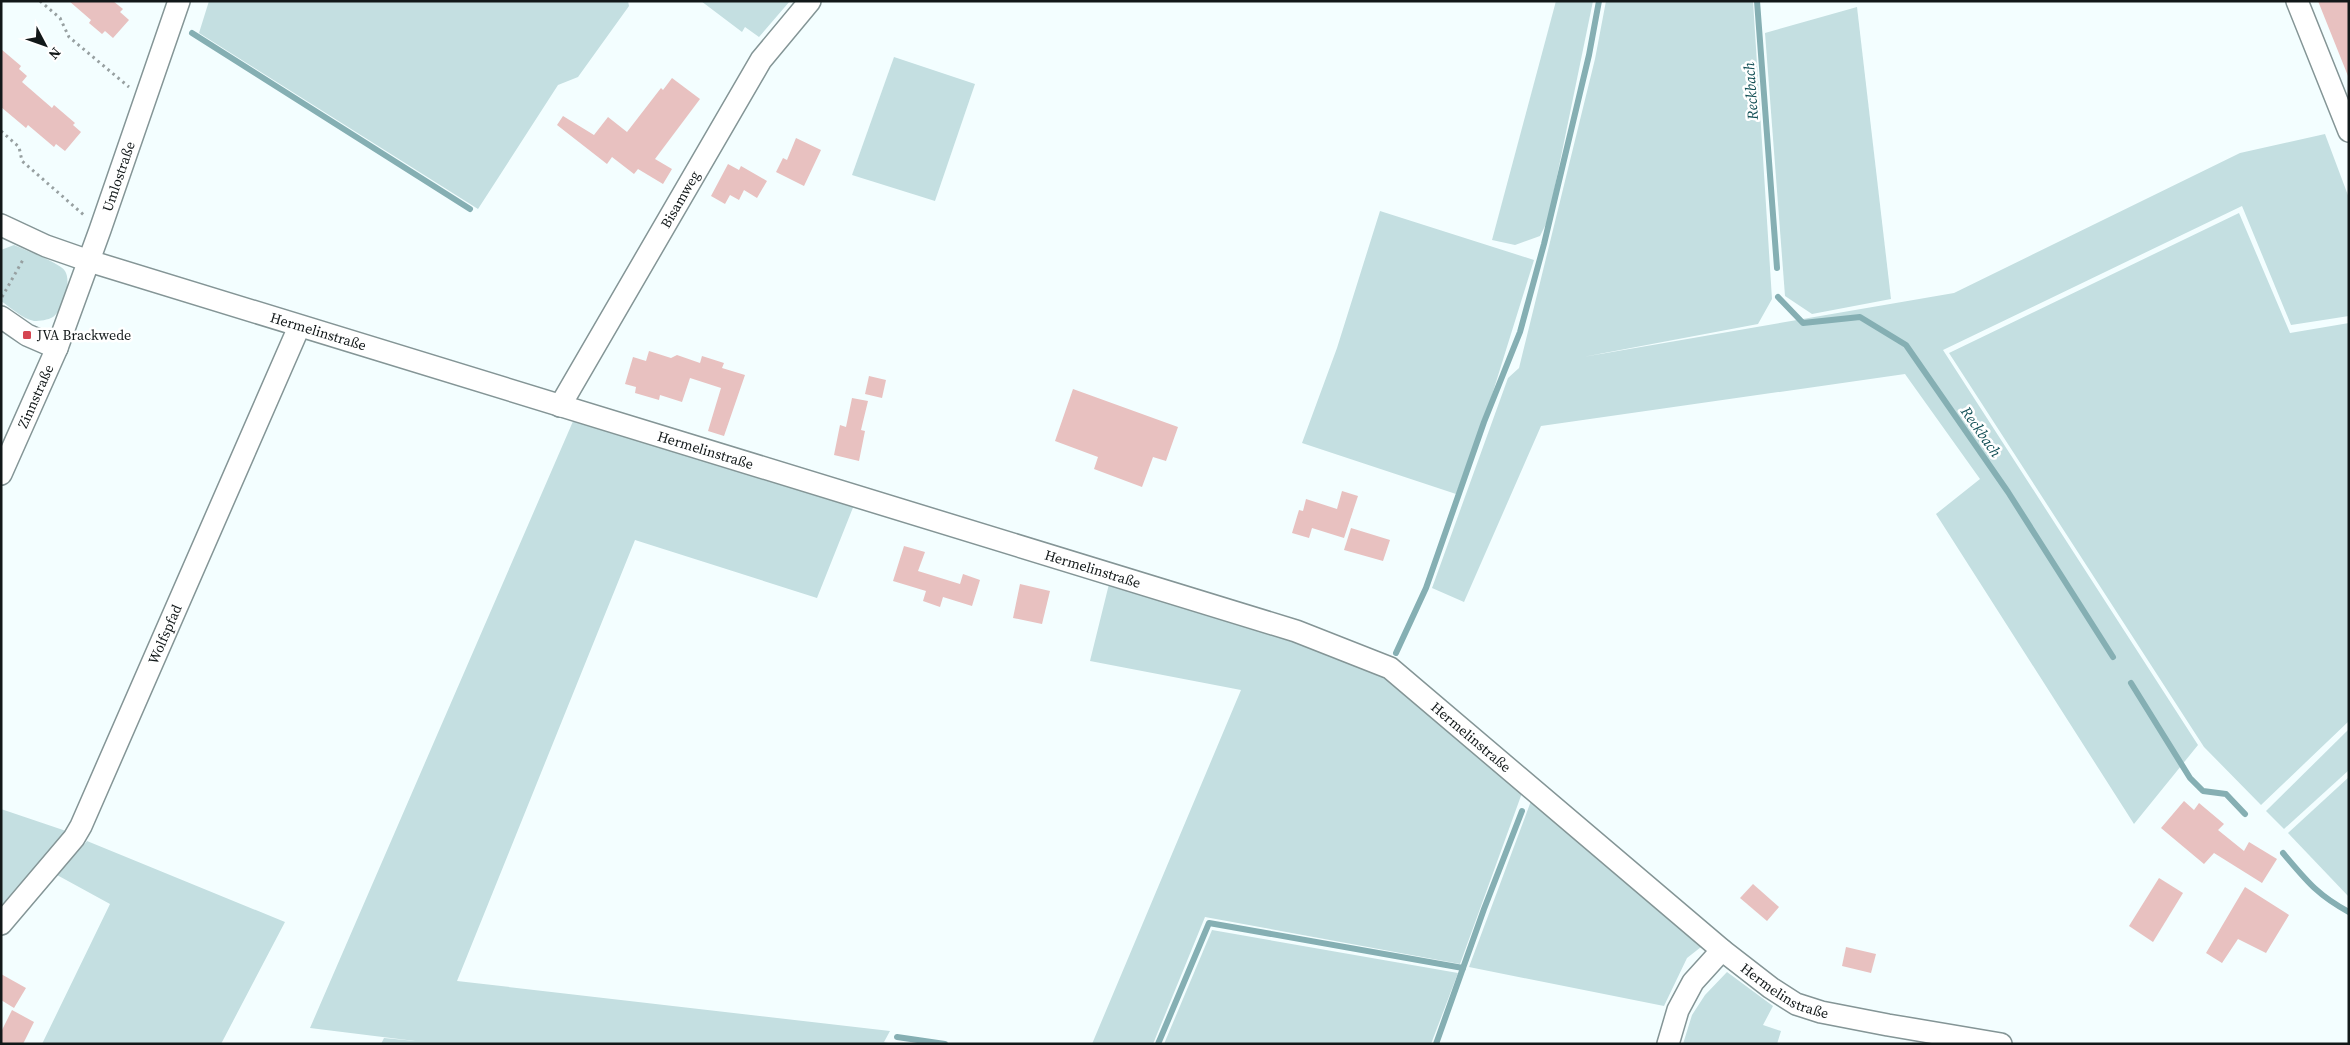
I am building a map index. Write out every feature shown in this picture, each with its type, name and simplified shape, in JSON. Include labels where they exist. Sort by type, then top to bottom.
[{"type":"street","name":"Umlostraße","points":[[89,261],[178,1]]},
{"type":"street","name":"Bisamweg","points":[[560,406],[761,60],[810,1]]},
{"type":"street","points":[[2296,1],[2349,131]]},
{"type":"street","points":[[3,228],[89,261]]},
{"type":"street","name":"Hermelinstraße","points":[[89,261],[299,327],[1296,631],[1390,668],[1722,950],[1771,988],[1796,1004],[1821,1012],[2001,1044]]},
{"type":"street","name":"Zinnstraße","points":[[1,474],[57,348],[89,261]]},
{"type":"street","points":[[1,317],[27,335],[57,348]]},
{"type":"street","name":"Wolfspfad","points":[[1,924],[74,838],[81,826],[299,327]]},
{"type":"street","points":[[1668,1044],[1678,1010],[1693,982],[1722,950]]},
{"type":"path","points":[[40,1],[60,18],[69,37],[145,101]]},
{"type":"path","points":[[1,131],[19,147],[22,161],[100,230]]},
{"type":"path","points":[[1,299],[33,240]]},
{"type":"shaded area","points":[[209,1],[628,1],[629,6],[578,77],[558,85],[478,209],[199,33]]},
{"type":"shaded area","points":[[701,1],[790,1],[759,37],[745,27],[742,32]]},
{"type":"shaded area","points":[[1556,1],[1593,1],[1548,220],[1540,236],[1515,245],[1492,240]]},
{"type":"shaded area","points":[[1606,1],[1753,1],[1772,299],[1758,324],[1583,357],[1954,293],[2240,153],[2325,134],[2349,198],[2349,316],[2291,325],[2242,206],[1943,350],[2198,745],[2134,824],[1936,514],[1980,479],[1905,374],[1541,426],[1464,602],[1432,588],[1508,378],[1519,368],[1595,59]]},
{"type":"shaded area","points":[[1857,7],[1891,299],[1812,314],[1785,296],[1765,33]]},
{"type":"shaded area","points":[[894,57],[975,84],[935,201],[852,175]]},
{"type":"shaded area","points":[[1380,211],[1534,260],[1492,395],[1456,494],[1302,443],[1337,348]]},
{"type":"shaded area","points":[[2239,213],[2290,333],[2349,323],[2349,721],[2261,805],[2204,747],[1949,353]]},
{"type":"shaded area","points":[[14,245],[50,261],[65,271],[67,289],[60,308],[53,317],[41,321],[30,320],[1,301],[1,250]]},
{"type":"shaded area","points":[[574,419],[854,505],[817,598],[635,540],[457,981],[890,1031],[884,1042],[892,1044],[381,1044],[384,1038],[415,1041],[310,1028]]},
{"type":"shaded area","points":[[1109,584],[1266,632],[1377,671],[1522,793],[1460,964],[1205,917],[1153,1044],[1092,1044],[1241,690],[1090,661]]},
{"type":"shaded area","points":[[2349,729],[2349,770],[2284,829],[2266,811]]},
{"type":"shaded area","points":[[2349,777],[2349,897],[2288,833]]},
{"type":"shaded area","points":[[1531,801],[1701,947],[1687,958],[1664,1006],[1469,967]]},
{"type":"shaded area","points":[[1,809],[72,833],[1,915]]},
{"type":"shaded area","points":[[87,841],[285,922],[221,1044],[42,1044],[110,904],[57,875]]},
{"type":"shaded area","points":[[1212,930],[1458,973],[1431,1044],[1164,1044]]},
{"type":"shaded area","points":[[1727,972],[1773,1006],[1763,1025],[1781,1031],[1777,1044],[1683,1044],[1692,1015],[1705,995]]},
{"type":"building","points":[[69,1],[113,1],[123,9],[120,12],[129,20],[113,38],[105,31],[102,34],[89,23],[91,20]]},
{"type":"building","points":[[2318,1],[2349,1],[2349,76],[2348,76]]},
{"type":"building","points":[[1,49],[21,66],[19,69],[27,76],[22,82],[52,108],[54,105],[75,123],[73,125],[81,132],[65,151],[56,144],[54,147],[28,125],[26,128],[1,107]]},
{"type":"building","points":[[672,78],[700,99],[655,159],[672,169],[663,184],[638,169],[634,174],[612,157],[607,164],[557,125],[563,116],[594,135],[608,117],[627,132],[661,88],[663,90]]},
{"type":"building","points":[[796,138],[821,150],[804,186],[776,172],[783,158],[787,160]]},
{"type":"building","points":[[728,164],[739,170],[741,166],[767,181],[757,198],[744,190],[739,200],[730,195],[725,204],[711,196]]},
{"type":"building","points":[[649,351],[671,358],[677,355],[700,363],[702,356],[724,363],[722,368],[745,375],[724,436],[708,431],[721,388],[690,378],[682,402],[660,395],[659,400],[635,393],[636,387],[625,384],[633,357],[646,361]]},
{"type":"building","points":[[869,376],[886,380],[882,398],[865,394]]},
{"type":"building","points":[[1073,389],[1178,427],[1166,461],[1153,457],[1142,487],[1094,469],[1098,457],[1055,441]]},
{"type":"building","points":[[852,398],[868,401],[861,430],[865,431],[859,461],[834,455],[840,425],[846,427]]},
{"type":"building","points":[[1342,491],[1358,496],[1344,538],[1312,528],[1309,538],[1292,533],[1299,510],[1303,511],[1306,499],[1337,509]]},
{"type":"building","points":[[1351,528],[1390,540],[1383,561],[1344,550]]},
{"type":"building","points":[[904,546],[925,552],[918,571],[960,584],[963,574],[980,580],[972,606],[943,597],[940,607],[923,601],[926,591],[893,581]]},
{"type":"building","points":[[1020,584],[1050,591],[1042,624],[1013,618]]},
{"type":"building","points":[[2184,801],[2194,810],[2199,803],[2224,824],[2218,830],[2244,851],[2249,842],[2277,859],[2262,883],[2214,853],[2204,864],[2161,828]]},
{"type":"building","points":[[2159,878],[2183,893],[2153,942],[2129,926]]},
{"type":"building","points":[[1753,884],[1779,907],[1767,921],[1740,898]]},
{"type":"building","points":[[2245,887],[2289,915],[2266,953],[2238,939],[2222,963],[2206,953]]},
{"type":"building","points":[[1846,947],[1876,954],[1871,973],[1842,966]]},
{"type":"building","points":[[1,974],[26,988],[14,1008],[1,1000]]},
{"type":"building","points":[[12,1010],[34,1022],[23,1044],[1,1044],[1,1032]]},
{"type":"waterway","points":[[1396,653],[1426,588],[1484,422],[1520,332],[1544,244],[1589,55],[1599,1]]},
{"type":"waterway","name":"Reckbach","points":[[1757,1],[1777,268]]},
{"type":"waterway","points":[[192,33],[470,209]]},
{"type":"waterway","name":"Reckbach","points":[[1778,297],[1803,323],[1860,317],[1906,345],[2008,492],[2113,657]]},
{"type":"waterway","name":"Reckbach","points":[[2131,683],[2190,778],[2203,791],[2226,794],[2245,814]]},
{"type":"waterway","points":[[1436,1044],[1484,909],[1522,811]]},
{"type":"waterway","name":"Reckbach","points":[[2283,853],[2320,893],[2349,912]]},
{"type":"waterway","points":[[1158,1044],[1209,923],[1463,968]]},
{"type":"waterway","points":[[897,1037],[945,1044]]},
{"type":"place","name":"JVA Brackwede","points":[[27,335]]}]
